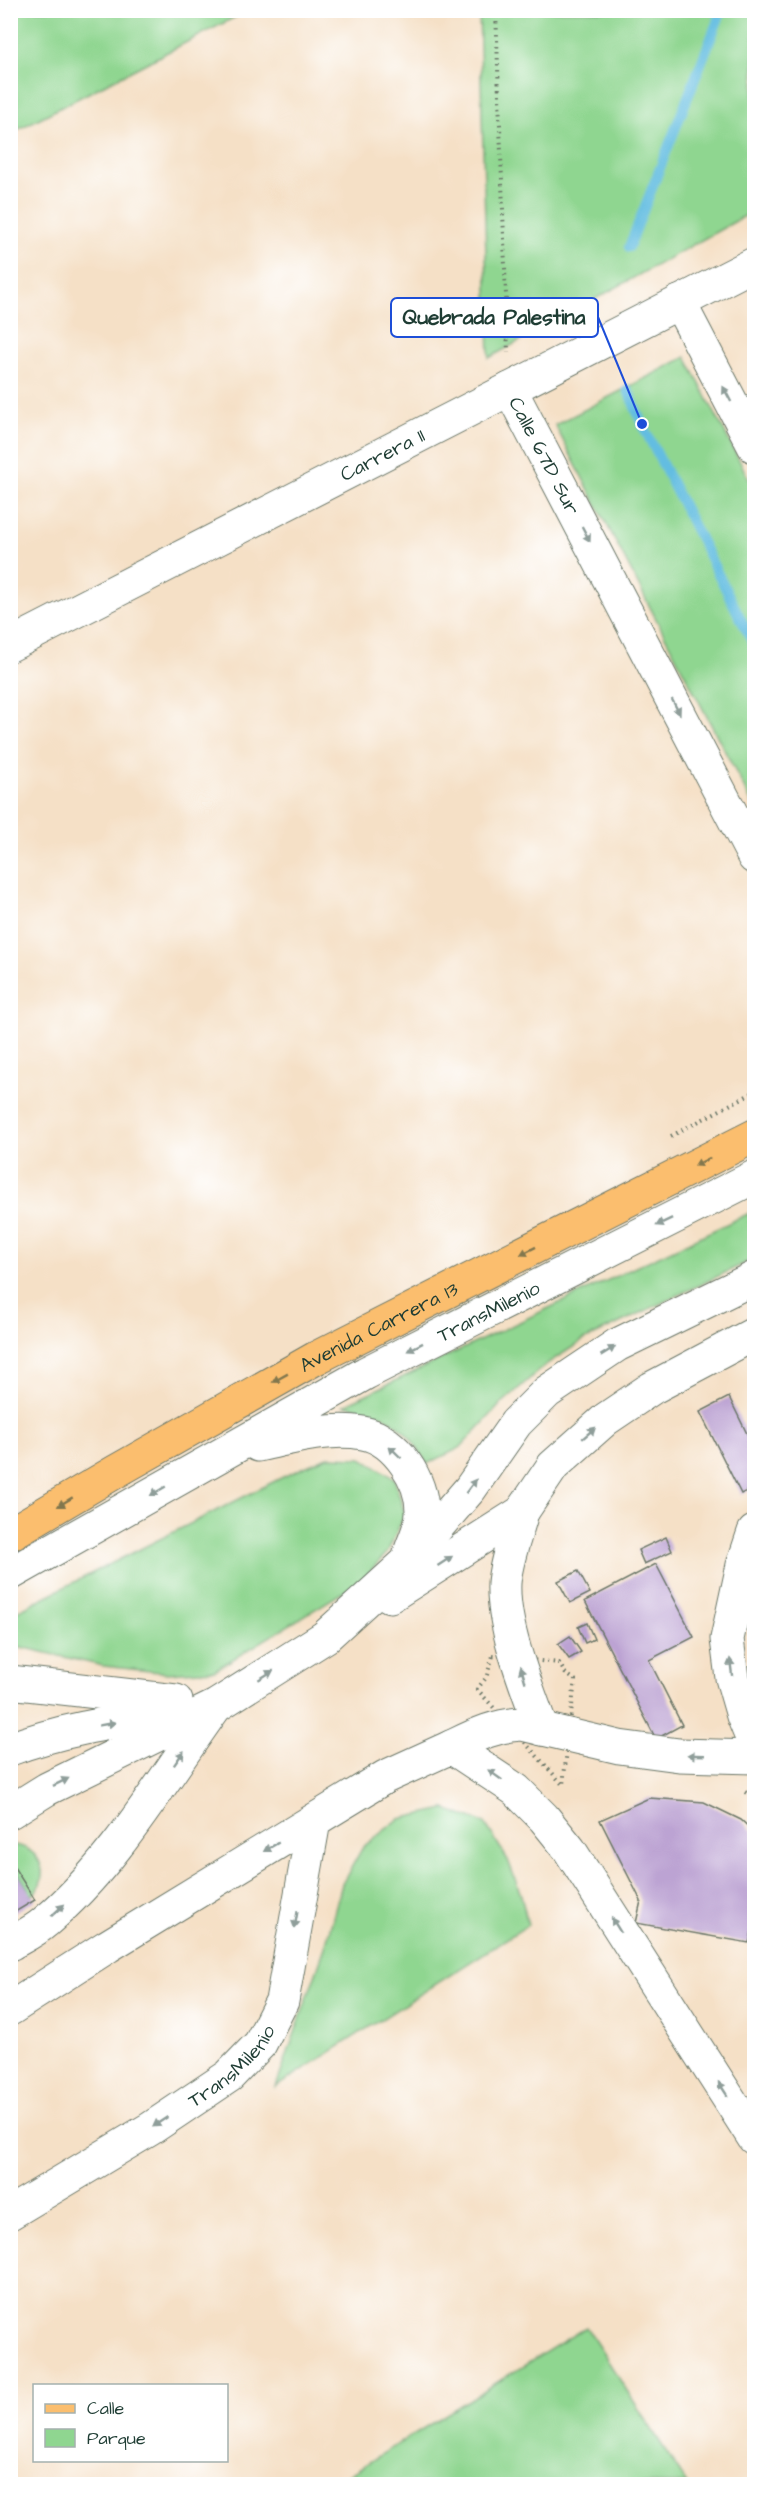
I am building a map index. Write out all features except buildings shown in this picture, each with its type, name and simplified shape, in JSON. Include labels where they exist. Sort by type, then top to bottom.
[{"type":"main road","name":"Avenida Carrera 13","points":[[10,1534],[316,1358],[754,1136]]},
{"type":"street","name":"Carrera 11","points":[[10,645],[754,264]]},
{"type":"street","points":[[680,302],[754,446]]},
{"type":"street","name":"Calle 67D Sur","points":[[510,389],[754,857]]},
{"type":"street","name":"TransMilenio","points":[[10,1574],[366,1373],[754,1177]]},
{"type":"street","name":"TransMilenio","points":[[325,1637],[406,1563],[470,1489],[516,1423],[547,1392],[617,1345],[754,1278]]},
{"type":"street","name":"TransMilenio","points":[[542,1729],[527,1688],[506,1610],[504,1583],[522,1512],[553,1466],[606,1419],[652,1388],[754,1334]]},
{"type":"street","name":"TransMilenio","points":[[115,1472],[308,1435],[338,1432],[365,1433],[384,1442],[400,1455],[410,1471],[422,1500],[422,1515],[406,1563]]},
{"type":"street","name":"TransMilenio","points":[[10,1812],[47,1789],[216,1706],[522,1512]]},
{"type":"street","points":[[754,1532],[742,1565],[727,1639],[732,1678],[754,1743]]},
{"type":"street","points":[[10,1682],[216,1706]]},
{"type":"street","name":"TransMilenio","points":[[10,1749],[80,1728],[216,1706]]},
{"type":"street","name":"TransMilenio","points":[[10,1944],[43,1924],[75,1895],[104,1863],[216,1706]]},
{"type":"street","points":[[10,2009],[108,1946],[386,1777],[489,1729],[507,1724],[522,1724],[619,1747],[679,1755],[754,1758]]},
{"type":"street","points":[[451,1747],[516,1790],[544,1818],[569,1849],[754,2138]]},
{"type":"street","name":"TransMilenio","points":[[10,2213],[150,2129],[229,2076],[260,2044],[282,2001],[314,1821]]},
{"type":"path","name":"Calle 67D Sur","points":[[496,10],[510,389]]},
{"type":"green space","points":[[11,10],[247,10],[247,11],[11,133]]},
{"type":"green space","points":[[479,11],[754,11],[754,211],[489,358]]},
{"type":"green space","points":[[686,357],[754,489],[754,807],[555,425]]},
{"type":"green space","points":[[754,1211],[754,1259],[584,1340],[545,1365],[500,1405],[460,1448],[427,1464],[411,1439],[394,1422],[384,1416],[344,1405]]},
{"type":"green space","points":[[327,1457],[362,1458],[394,1478],[405,1514],[387,1553],[360,1582],[215,1670],[168,1673],[103,1666],[11,1646],[11,1614]]},
{"type":"green space","points":[[445,1809],[485,1823],[508,1860],[521,1895],[528,1925],[276,2087],[325,1947],[342,1884],[363,1847],[399,1819]]},
{"type":"green space","points":[[11,1845],[29,1850],[40,1863],[42,1879],[32,1896],[11,1861]]},
{"type":"green space","points":[[586,2327],[687,2484],[334,2484]]},
{"type":"waterway","points":[[629,247],[722,10]]},
{"type":"waterway","points":[[628,390],[642,424],[754,645]]},
{"type":"place","name":"Quebrada Palestina","points":[[642,424]]}]
